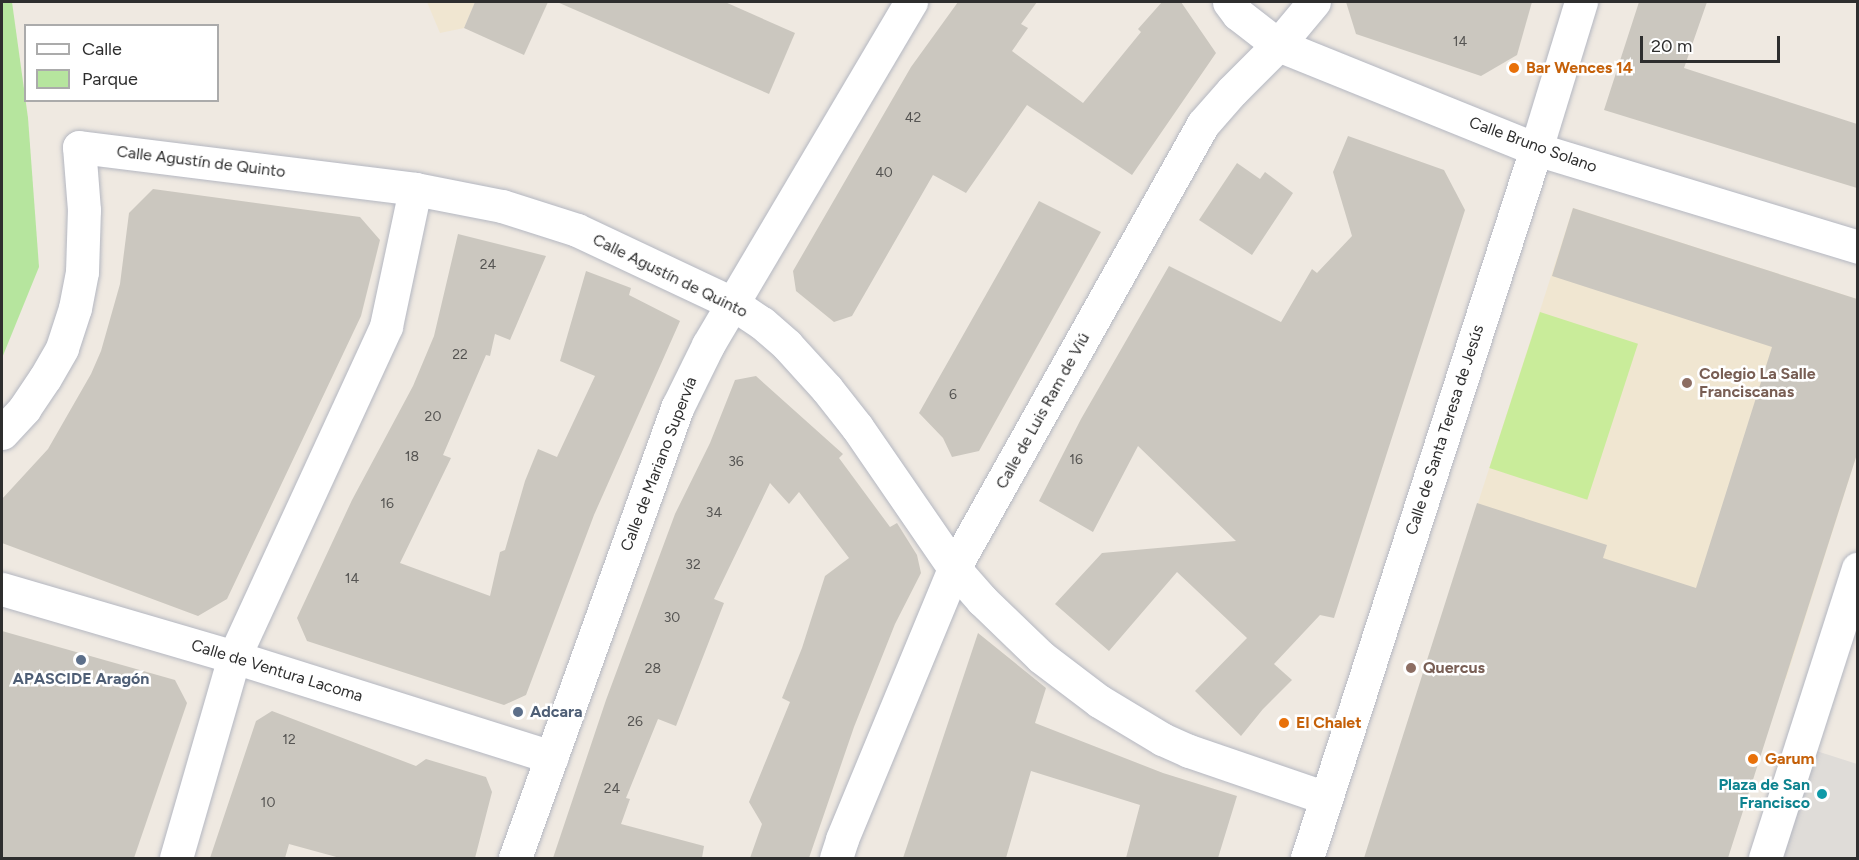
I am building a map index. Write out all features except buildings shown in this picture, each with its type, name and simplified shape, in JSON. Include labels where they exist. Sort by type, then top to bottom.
[{"type":"street","name":"Calle de Mariano Supervía","points":[[515,858],[678,406],[732,303],[911,2]]},
{"type":"street","name":"Calle Bruno Solano","points":[[1229,2],[1238,14],[1278,45],[1536,149],[1857,247]]},
{"type":"street","name":"Calle de Luis Ram de Viú","points":[[836,858],[954,568],[1203,124],[1232,90],[1278,45],[1314,2]]},
{"type":"street","name":"Calle de Santa Teresa de Jesús","points":[[1307,858],[1536,149],[1581,2]]},
{"type":"street","name":"Calle Agustín de Quinto","points":[[2,433],[24,409],[45,378],[62,348],[75,308],[82,272],[84,210],[79,147],[415,189],[501,206],[551,220],[732,303],[762,323],[787,345],[827,389],[857,427],[954,568],[982,600],[1041,657],[1130,720],[1189,751],[1326,798]]},
{"type":"street","points":[[176,858],[234,657],[386,326],[415,189]]},
{"type":"street","points":[[1765,858],[1857,569]]},
{"type":"street","name":"Calle de Ventura Lacoma","points":[[2,589],[234,657],[552,757]]},
{"type":"shaded area","points":[[427,2],[475,2],[464,28],[440,33]]},
{"type":"shaded area","name":"Colegio La Salle Franciscanas","points":[[1573,208],[1857,299],[1857,454],[1786,679],[1622,628],[1478,503]]},
{"type":"shaded area","name":"Plaza de San Francisco","points":[[1801,746],[1857,764],[1857,858],[1765,858]]},
{"type":"green space","points":[[2,2],[12,2],[28,118],[39,267],[2,358]]},
{"type":"green space","points":[[1540,312],[1638,344],[1587,500],[1489,468]]},
{"type":"place","name":"Bar Wences 14","points":[[1514,68]]},
{"type":"place","name":"Colegio La Salle Franciscanas","points":[[1687,383]]},
{"type":"place","name":"APASCIDE Aragón","points":[[81,660]]},
{"type":"place","name":"Quercus","points":[[1411,668]]},
{"type":"place","name":"Adcara","points":[[518,712]]},
{"type":"place","name":"El Chalet","points":[[1284,723]]},
{"type":"place","name":"Garum","points":[[1753,759]]},
{"type":"place","name":"Plaza de San Francisco","points":[[1822,794]]}]
